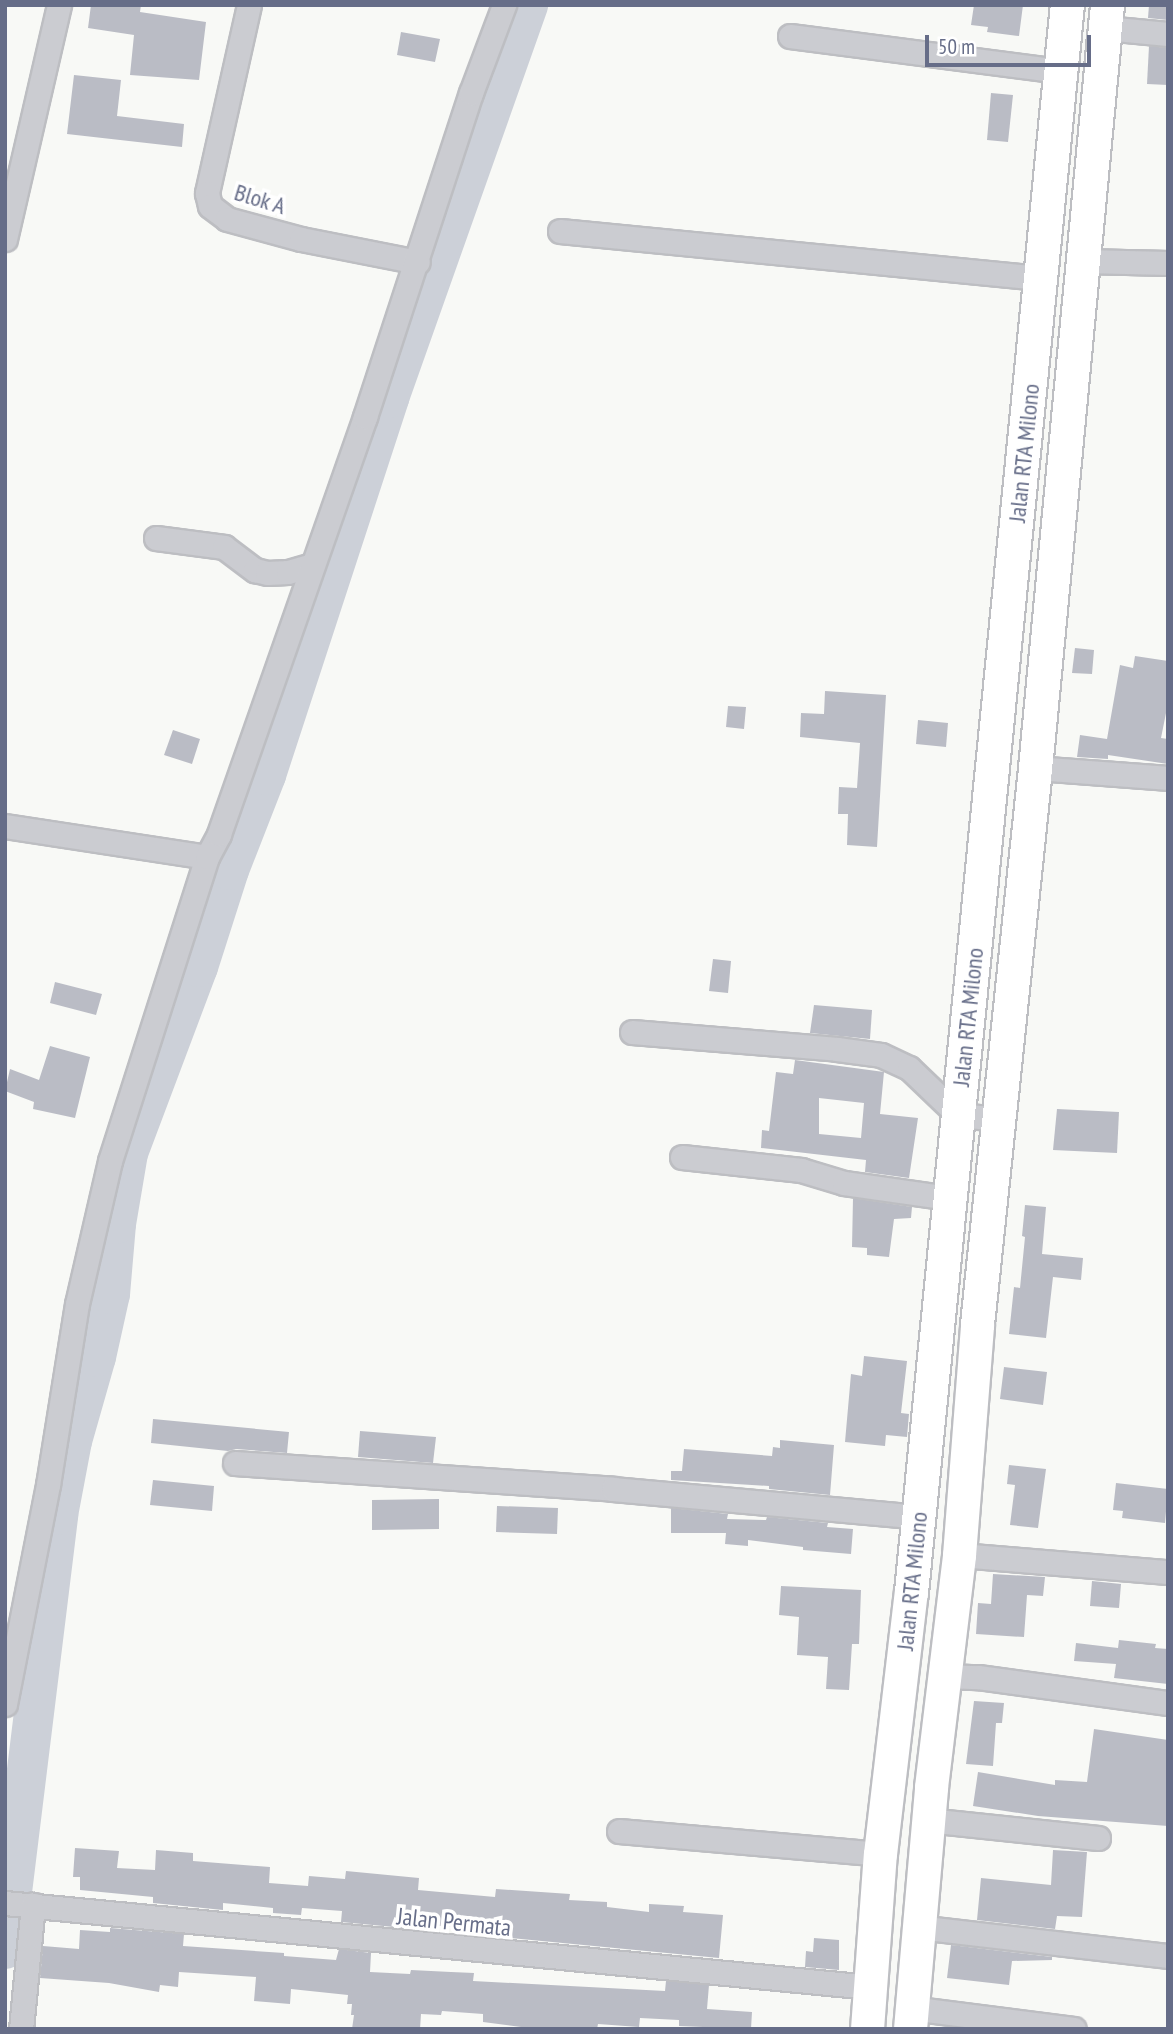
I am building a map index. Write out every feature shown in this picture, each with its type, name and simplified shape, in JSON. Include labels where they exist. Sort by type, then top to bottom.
[{"type":"highway","name":"Jalan RTA Milono","points":[[867,2029],[880,1854],[919,1517],[1067,5]]},
{"type":"highway","name":"Jalan RTA Milono","points":[[910,2018],[927,1820],[959,1555],[977,1324],[1035,768],[1106,17]]},
{"type":"highway","points":[[1054,136],[1094,139]]},
{"type":"highway","points":[[911,1592],[953,1595]]},
{"type":"street","points":[[5,239],[59,5]]},
{"type":"street","name":"Blok A","points":[[249,5],[207,193],[210,206],[228,219],[264,229],[418,262]]},
{"type":"street","points":[[5,1704],[48,1485],[77,1304],[110,1161],[207,857],[219,834],[418,262],[471,93],[504,5]]},
{"type":"street","points":[[1106,17],[1168,34]]},
{"type":"street","points":[[790,36],[1060,71]]},
{"type":"street","points":[[560,231],[1040,278]]},
{"type":"street","points":[[1084,261],[1168,263]]},
{"type":"street","points":[[156,538],[224,547],[255,570],[267,573],[288,572],[312,565]]},
{"type":"street","points":[[1035,768],[1168,778]]},
{"type":"street","points":[[5,826],[207,857]]},
{"type":"street","points":[[632,1032],[881,1055],[909,1068],[958,1115],[1000,1119]]},
{"type":"street","points":[[682,1157],[801,1170],[844,1183],[950,1198]]},
{"type":"street","points":[[234,1463],[613,1489],[919,1517]]},
{"type":"street","points":[[959,1555],[1168,1572]]},
{"type":"street","points":[[944,1676],[978,1677],[1168,1703]]},
{"type":"street","points":[[927,1820],[1098,1838]]},
{"type":"street","points":[[619,1831],[880,1854]]},
{"type":"street","points":[[21,1904],[21,2029]]},
{"type":"street","name":"Jalan Permata","points":[[21,1904],[616,1965],[870,1987]]},
{"type":"street","points":[[917,1927],[1168,1956]]},
{"type":"street","points":[[910,2018],[1073,2029]]},
{"type":"building","points":[[91,5],[141,5],[140,12],[206,22],[199,80],[130,75],[134,35],[88,28]]},
{"type":"building","points":[[974,5],[1023,5],[1019,36],[987,32],[988,27],[971,25]]},
{"type":"building","points":[[1149,5],[1168,5],[1168,20],[1148,18]]},
{"type":"building","points":[[401,32],[440,39],[435,62],[397,55]]},
{"type":"building","points":[[1149,46],[1168,48],[1168,85],[1147,84]]},
{"type":"building","points":[[74,75],[121,80],[117,116],[184,124],[182,147],[67,134]]},
{"type":"building","points":[[991,93],[1013,95],[1008,142],[987,140]]},
{"type":"building","points":[[1075,648],[1094,650],[1092,674],[1072,673]]},
{"type":"building","points":[[1135,656],[1168,661],[1168,703],[1161,738],[1168,739],[1168,764],[1108,755],[1108,759],[1077,757],[1080,735],[1107,739],[1120,665],[1133,668]]},
{"type":"building","points":[[825,691],[886,695],[877,847],[847,845],[848,814],[838,814],[839,787],[857,788],[860,743],[800,737],[801,713],[824,714]]},
{"type":"building","points":[[728,706],[746,707],[744,729],[726,727]]},
{"type":"building","points":[[918,720],[948,723],[946,747],[916,744]]},
{"type":"building","points":[[173,730],[200,739],[192,764],[164,755]]},
{"type":"building","points":[[713,959],[731,961],[728,993],[709,991]]},
{"type":"building","points":[[55,982],[102,994],[96,1015],[50,1003]]},
{"type":"building","points":[[814,1005],[872,1010],[870,1039],[810,1033]]},
{"type":"building","points":[[50,1046],[90,1057],[75,1118],[33,1109],[34,1102],[5,1091],[10,1069],[39,1080]]},
{"type":"building","points":[[795,1060],[884,1072],[880,1114],[918,1118],[909,1178],[865,1172],[866,1160],[761,1148],[762,1130],[769,1131],[776,1072],[793,1074]],"holes":[[[819,1098],[864,1103],[861,1138],[819,1134]]]},
{"type":"building","points":[[1057,1109],[1119,1112],[1117,1153],[1053,1150]]},
{"type":"building","points":[[853,1198],[912,1207],[911,1218],[894,1219],[889,1257],[867,1255],[867,1248],[852,1247]]},
{"type":"building","points":[[1025,1205],[1046,1207],[1042,1254],[1083,1258],[1081,1280],[1053,1277],[1046,1338],[1009,1334],[1014,1287],[1020,1288]]},
{"type":"building","points":[[864,1356],[907,1361],[901,1413],[909,1414],[907,1437],[886,1435],[885,1446],[845,1442],[851,1374],[862,1376]]},
{"type":"building","points":[[1004,1367],[1047,1372],[1043,1405],[1000,1399]]},
{"type":"building","points":[[153,1419],[289,1432],[287,1453],[236,1449],[228,1451],[151,1443]]},
{"type":"building","points":[[360,1431],[436,1437],[433,1463],[358,1457]]},
{"type":"building","points":[[780,1440],[834,1445],[830,1495],[769,1489],[769,1486],[671,1480],[671,1471],[682,1471],[684,1449],[772,1456],[773,1447],[780,1448]]},
{"type":"building","points":[[1009,1465],[1046,1469],[1038,1528],[1010,1525],[1015,1485],[1007,1484]]},
{"type":"building","points":[[153,1480],[214,1486],[212,1511],[150,1505]]},
{"type":"building","points":[[1116,1483],[1168,1489],[1165,1523],[1122,1518],[1123,1511],[1113,1510]]},
{"type":"building","points":[[439,1499],[439,1529],[372,1530],[372,1500]]},
{"type":"building","points":[[497,1506],[558,1508],[557,1534],[496,1532]]},
{"type":"building","points":[[671,1508],[728,1514],[727,1519],[766,1520],[767,1517],[828,1523],[827,1527],[853,1529],[851,1554],[803,1550],[803,1547],[748,1540],[748,1546],[725,1544],[726,1533],[671,1533]]},
{"type":"building","points":[[993,1574],[1045,1577],[1043,1596],[1027,1595],[1024,1637],[976,1634],[978,1603],[991,1604]]},
{"type":"building","points":[[1092,1581],[1121,1584],[1119,1608],[1090,1606]]},
{"type":"building","points":[[781,1586],[861,1590],[859,1644],[852,1644],[849,1690],[826,1689],[828,1657],[797,1655],[799,1617],[779,1615]]},
{"type":"building","points":[[1119,1640],[1156,1644],[1155,1648],[1168,1649],[1168,1684],[1114,1678],[1116,1664],[1074,1661],[1076,1643],[1118,1648]]},
{"type":"building","points":[[974,1701],[1004,1703],[1002,1723],[996,1723],[993,1766],[966,1764]]},
{"type":"building","points":[[1094,1729],[1168,1740],[1168,1826],[1038,1816],[973,1806],[978,1772],[1055,1785],[1055,1780],[1087,1782]]},
{"type":"building","points":[[75,1848],[119,1851],[117,1868],[155,1870],[156,1850],[193,1853],[193,1861],[270,1867],[269,1883],[308,1886],[309,1876],[345,1879],[346,1871],[419,1878],[418,1890],[495,1897],[496,1889],[570,1894],[569,1900],[607,1902],[607,1907],[649,1912],[649,1904],[684,1906],[683,1912],[723,1915],[719,1958],[491,1936],[492,1930],[415,1924],[415,1929],[341,1922],[342,1911],[302,1908],[301,1915],[273,1913],[273,1908],[223,1903],[223,1910],[153,1903],[153,1897],[80,1890],[80,1877],[73,1877]]},
{"type":"building","points":[[1053,1850],[1087,1852],[1082,1917],[1057,1916],[1055,1929],[977,1920],[981,1878],[1051,1885]]},
{"type":"building","points":[[110,1928],[184,1934],[183,1946],[284,1953],[284,1956],[336,1960],[339,1949],[371,1953],[370,1972],[410,1974],[411,1970],[474,1973],[473,1981],[665,1991],[666,1981],[709,1985],[707,2009],[752,2012],[751,2029],[679,2026],[679,2020],[640,2018],[639,2027],[598,2024],[597,2029],[521,2027],[483,2022],[483,2014],[442,2011],[441,2015],[421,2014],[420,2029],[352,2029],[354,2015],[351,2015],[352,2004],[347,2004],[348,1995],[291,1989],[290,2004],[254,2001],[256,1977],[179,1972],[178,1987],[160,1985],[159,1992],[109,1983],[40,1978],[43,1946],[79,1949],[80,1930],[110,1932]]},
{"type":"building","points":[[814,1938],[839,1940],[839,1970],[805,1967],[806,1951],[813,1952]]},
{"type":"building","points":[[951,1945],[1052,1957],[1052,1960],[1012,1961],[1009,1985],[947,1978]]},
{"type":"waterway","points":[[5,1949],[58,1515],[72,1441],[96,1357],[110,1294],[116,1224],[128,1153],[198,967],[229,870],[266,775],[389,398],[528,5]]}]
